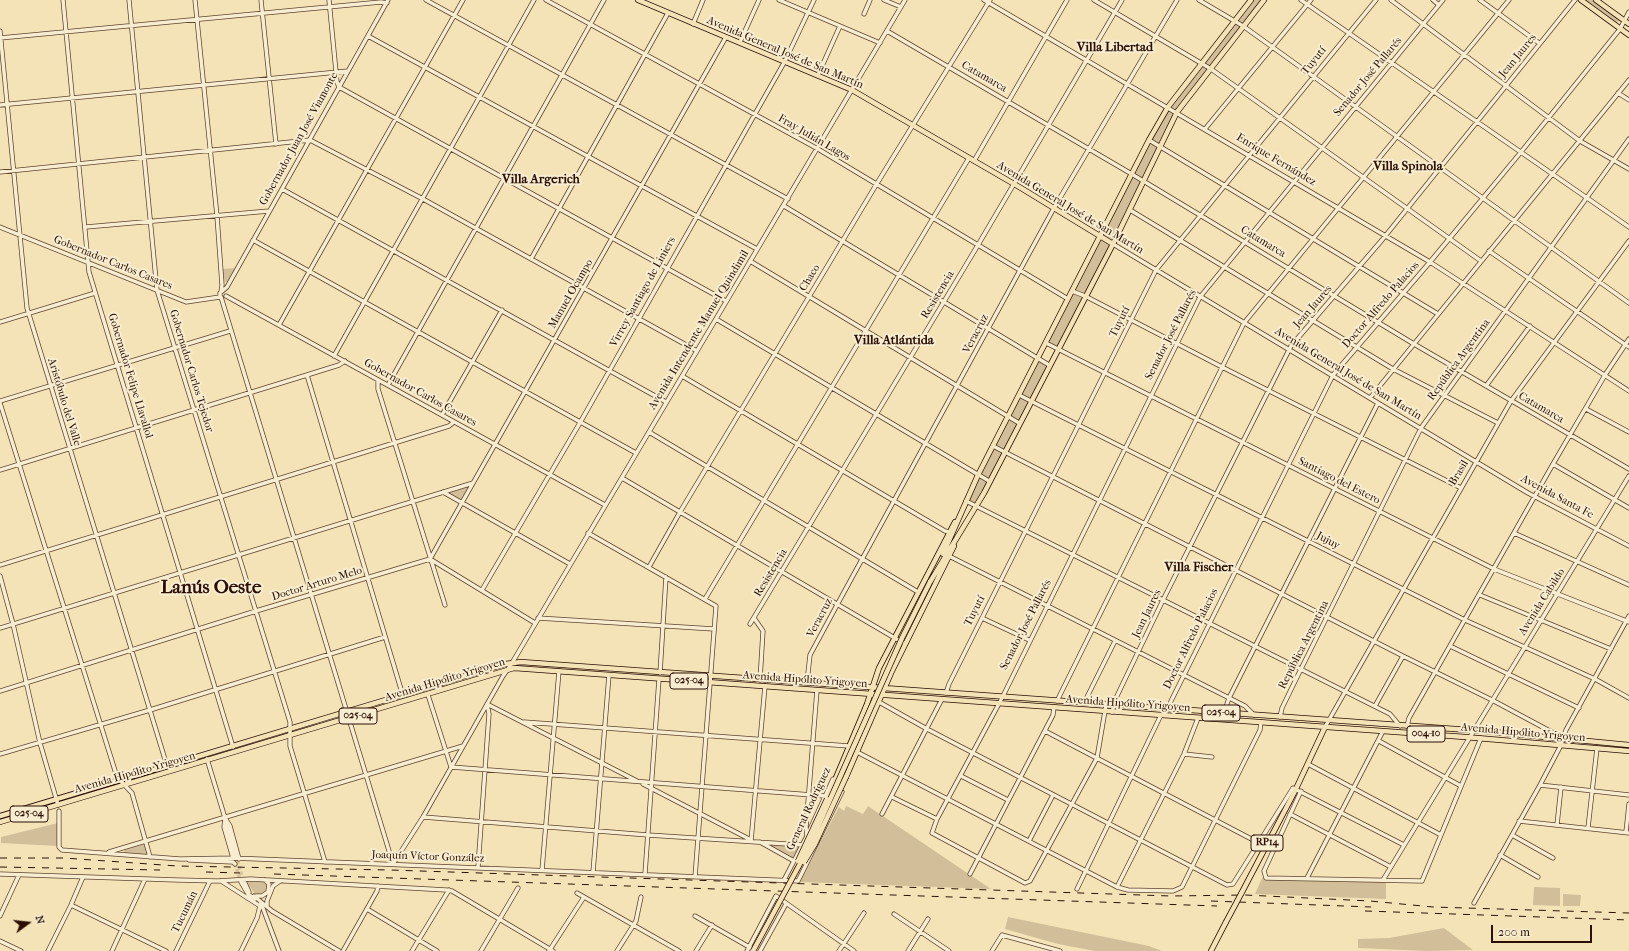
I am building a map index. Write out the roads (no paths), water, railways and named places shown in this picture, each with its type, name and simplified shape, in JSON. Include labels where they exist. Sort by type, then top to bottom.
[{"type":"main road","name":"Avenida General José de San Martín","points":[[638,0],[646,2],[693,24],[740,42],[852,90],[912,126],[974,160],[1101,235],[1113,244]]},
{"type":"main road","points":[[754,951],[811,842],[902,638],[936,570],[978,475],[1101,235],[1130,173],[1168,107],[1250,0]]},
{"type":"main road","points":[[936,570],[976,505],[1020,423],[1113,244],[1177,112],[1264,0]]},
{"type":"main road","points":[[1581,0],[1629,35]]},
{"type":"main road","points":[[1596,0],[1627,22]]},
{"type":"main road","points":[[789,883],[849,746],[870,694],[871,687],[894,638],[949,532],[960,514]]},
{"type":"main road","name":"General Rodríguez","points":[[846,776],[884,688],[960,532]]},
{"type":"main road","name":"Avenida Hipólito Yrigoyen","points":[[0,816],[512,663],[806,682],[1002,698],[1407,726],[1563,738],[1629,745]]},
{"type":"main road","name":"Avenida Hipólito Yrigoyen","points":[[0,822],[428,695],[508,669],[520,668],[882,694],[998,704],[1470,737],[1629,751]]},
{"type":"main road","name":"RP14","points":[[1211,951],[1298,789],[1325,727]]},
{"type":"main road","points":[[789,883],[815,844],[846,776]]},
{"type":"street","name":"Gobernador Felipe Llavallol","points":[[63,0],[89,264],[95,293],[233,747]]},
{"type":"street","name":"Gobernador Carlos Tejedor","points":[[129,0],[157,290],[291,729]]},
{"type":"street","points":[[195,0],[217,216],[222,285],[230,331],[277,479],[393,864]]},
{"type":"street","points":[[262,0],[276,144]]},
{"type":"street","points":[[329,0],[337,82],[339,87],[726,301]]},
{"type":"street","points":[[426,0],[788,200]]},
{"type":"street","points":[[279,325],[463,0]]},
{"type":"street","points":[[334,356],[534,0]]},
{"type":"street","name":"Fray Julián Lagos","points":[[546,0],[818,149],[1068,299]]},
{"type":"street","points":[[388,385],[563,76],[604,0]]},
{"type":"street","points":[[693,24],[703,0]]},
{"type":"street","points":[[740,42],[759,0]]},
{"type":"street","points":[[779,0],[880,43]]},
{"type":"street","name":"Virrey Santiago de Liniers","points":[[482,590],[581,421],[785,61],[814,0]]},
{"type":"street","points":[[864,14],[870,0]]},
{"type":"street","points":[[884,0],[901,8]]},
{"type":"street","name":"Avenida Intendente Manuel Quindimil","points":[[393,864],[423,817],[487,704],[757,249],[788,200],[905,0]]},
{"type":"street","name":"Enrique Fernández","points":[[984,0],[989,1],[1045,36],[1177,112],[1430,262],[1629,391]]},
{"type":"street","points":[[974,160],[1067,0]]},
{"type":"street","points":[[1094,0],[1211,68],[1481,261]]},
{"type":"street","name":"Resistencia","points":[[750,624],[911,358],[1122,0]]},
{"type":"street","name":"Veracruz","points":[[806,682],[810,655],[837,605],[958,387],[1054,208],[1177,0]]},
{"type":"street","points":[[1198,0],[1243,26],[1629,303]]},
{"type":"street","points":[[1301,0],[1629,227]]},
{"type":"street","points":[[1205,129],[1311,0]]},
{"type":"street","name":"Tuyutí","points":[[946,693],[949,684],[1156,270],[1376,0]]},
{"type":"street","points":[[1391,0],[1464,56],[1580,141],[1629,169]]},
{"type":"street","points":[[1433,0],[1439,5]]},
{"type":"street","name":"Senador José Pallarés","points":[[977,859],[932,833],[937,819],[1002,698],[1029,640],[1200,297],[1443,0]]},
{"type":"street","points":[[1480,0],[1539,43]]},
{"type":"street","points":[[1057,701],[1244,323],[1509,0]]},
{"type":"street","name":"Jean Jaures","points":[[1112,712],[1138,652],[1163,600],[1289,349],[1386,236],[1539,43],[1575,0]]},
{"type":"street","points":[[0,38],[330,8],[388,1]]},
{"type":"street","name":"Gobernador Juan José Viamonte","points":[[223,294],[388,1]]},
{"type":"street","name":"Chaco","points":[[649,567],[774,354],[989,1]]},
{"type":"street","name":"Doctor Alfredo Palacios","points":[[1169,709],[1184,675],[1333,375],[1404,293],[1549,118],[1627,22],[1629,12]]},
{"type":"street","points":[[531,259],[646,55],[668,13]]},
{"type":"street","points":[[818,75],[840,26]]},
{"type":"street","name":"Catamarca","points":[[887,31],[1144,181],[1414,344],[1629,469]]},
{"type":"street","name":"Aristóbulo del Valle","points":[[0,32],[28,314],[167,766]]},
{"type":"street","points":[[368,36],[588,156],[696,217],[757,249]]},
{"type":"street","name":"Manuel Ocampo","points":[[430,559],[527,392],[726,37]]},
{"type":"street","points":[[0,105],[269,80],[348,71]]},
{"type":"street","points":[[1370,398],[1629,80]]},
{"type":"street","points":[[1618,93],[1629,100]]},
{"type":"street","name":"República Argentina","points":[[1280,717],[1282,708],[1301,669],[1421,428],[1629,139]]},
{"type":"street","points":[[0,172],[310,140],[368,169],[697,351]]},
{"type":"street","points":[[1149,140],[1438,314]]},
{"type":"street","points":[[705,599],[969,158]]},
{"type":"street","points":[[282,189],[666,402]]},
{"type":"street","points":[[784,206],[1050,364]]},
{"type":"street","points":[[1130,210],[1393,369],[1498,423]]},
{"type":"street","points":[[86,227],[151,223],[269,211]]},
{"type":"street","name":"Gobernador Carlos Casares","points":[[0,227],[186,302],[223,294],[605,505]]},
{"type":"street","points":[[253,240],[581,421],[636,453]]},
{"type":"street","name":"Brasil","points":[[1325,727],[1511,401],[1629,241]]},
{"type":"street","name":"Avenida General José de San Martín","points":[[1113,244],[1476,462]]},
{"type":"street","points":[[1489,251],[1627,346]]},
{"type":"street","points":[[750,262],[1020,423]]},
{"type":"street","points":[[1072,291],[1085,296],[1461,488]]},
{"type":"street","points":[[0,322],[95,293]]},
{"type":"street","points":[[442,415],[502,310]]},
{"type":"street","points":[[716,319],[989,481]]},
{"type":"street","points":[[1486,386],[1530,326]]},
{"type":"street","points":[[150,857],[132,792],[117,777],[0,402],[230,331]]},
{"type":"street","points":[[1407,726],[1409,718],[1480,595],[1534,497],[1605,375],[1627,346],[1629,339]]},
{"type":"street","name":"Santiago del Estero","points":[[1046,343],[1494,569],[1628,621]]},
{"type":"street","points":[[0,470],[339,365],[345,361]]},
{"type":"street","points":[[307,375],[403,696]]},
{"type":"street","points":[[682,376],[949,532]]},
{"type":"street","points":[[378,380],[378,389],[394,443],[445,605]]},
{"type":"street","name":"Jujuy","points":[[1019,395],[1078,426],[1308,540],[1354,565],[1465,620],[1595,679],[1629,698]]},
{"type":"street","points":[[1224,713],[1229,698],[1378,403]]},
{"type":"street","points":[[1586,409],[1629,432]]},
{"type":"street","points":[[0,565],[449,426],[454,422]]},
{"type":"street","points":[[649,432],[918,592]]},
{"type":"street","points":[[993,446],[1190,548],[1492,700],[1563,738]]},
{"type":"street","name":"Avenida Santa Fe","points":[[1476,462],[1534,497],[1598,528],[1629,546]]},
{"type":"street","points":[[1553,464],[1629,508]]},
{"type":"street","name":"Avenida Cabildo","points":[[1383,880],[1629,476]]},
{"type":"street","points":[[622,478],[905,644]]},
{"type":"street","points":[[0,628],[474,483]]},
{"type":"street","points":[[443,492],[570,564]]},
{"type":"street","points":[[966,501],[1375,706],[1390,714],[1400,726]]},
{"type":"street","points":[[588,533],[716,606],[695,877]]},
{"type":"street","points":[[1514,533],[1629,585]]},
{"type":"street","points":[[949,556],[1245,706],[1255,715]]},
{"type":"street","points":[[430,559],[535,623]]},
{"type":"street","name":"Doctor Arturo Melo","points":[[0,691],[256,611],[430,559]]},
{"type":"street","points":[[0,576],[13,624],[40,743],[58,805]]},
{"type":"street","points":[[660,672],[666,577]]},
{"type":"street","points":[[1480,595],[1611,649]]},
{"type":"street","points":[[1474,902],[1540,785],[1563,738],[1611,649],[1628,621],[1629,616]]},
{"type":"street","points":[[538,618],[714,629]]},
{"type":"street","points":[[754,618],[763,631],[760,680]]},
{"type":"street","points":[[982,618],[1029,640]]},
{"type":"street","points":[[0,754],[101,725],[385,637]]},
{"type":"street","points":[[1086,703],[1087,697],[1115,641]]},
{"type":"street","points":[[1450,646],[1579,708]]},
{"type":"street","points":[[1375,706],[1403,656]]},
{"type":"street","points":[[542,870],[558,671]]},
{"type":"street","points":[[593,872],[609,675]]},
{"type":"street","points":[[645,874],[659,679]]},
{"type":"street","points":[[751,841],[764,686]]},
{"type":"street","points":[[807,836],[806,828],[817,690]]},
{"type":"street","points":[[870,694],[878,702],[927,729],[1227,886],[1232,885],[1260,843],[1291,788],[1298,789],[1404,845]]},
{"type":"street","points":[[428,695],[451,767],[652,784],[756,790],[826,798]]},
{"type":"street","points":[[882,814],[942,699]]},
{"type":"street","points":[[487,704],[699,812],[751,841]]},
{"type":"street","points":[[478,867],[489,714],[487,704]]},
{"type":"street","points":[[977,859],[1028,883],[1097,758],[1106,704]]},
{"type":"street","points":[[970,874],[1045,731],[1053,715],[1054,707]]},
{"type":"street","points":[[1077,889],[1133,778],[1161,715]]},
{"type":"street","points":[[1117,887],[1184,754],[1198,718]]},
{"type":"street","points":[[524,722],[849,746]]},
{"type":"street","points":[[857,752],[1117,887],[1128,890],[1173,891],[1182,887],[1260,730],[1261,722]]},
{"type":"street","points":[[291,729],[289,736],[290,746],[325,862]]},
{"type":"street","points":[[1045,731],[1260,843]]},
{"type":"street","points":[[1307,878],[1383,731]]},
{"type":"street","points":[[1298,789],[1290,814],[1264,871],[1265,876],[1268,878],[1422,881],[1481,738]]},
{"type":"street","points":[[1379,741],[1461,786]]},
{"type":"street","points":[[106,853],[464,746]]},
{"type":"street","points":[[1588,828],[1597,748]]},
{"type":"street","points":[[1184,754],[1212,758]]},
{"type":"street","points":[[205,755],[225,818],[230,826],[239,859]]},
{"type":"street","points":[[1308,764],[1442,835]]},
{"type":"street","name":"General Rodríguez","points":[[798,881],[825,829],[845,785],[846,776]]},
{"type":"street","points":[[961,776],[1008,800]]},
{"type":"street","points":[[1540,785],[1629,795]]},
{"type":"street","points":[[1557,825],[1560,787]]},
{"type":"street","points":[[1029,841],[1053,795]]},
{"type":"street","points":[[892,797],[937,819]]},
{"type":"street","name":"General Rodríguez","points":[[784,880],[826,798]]},
{"type":"street","points":[[1519,821],[1627,832],[1629,804]]},
{"type":"street","name":"Joaquín Víctor González","points":[[59,811],[59,847],[62,850],[180,859],[234,857],[239,859],[478,867],[798,881]]},
{"type":"street","points":[[1290,814],[1391,867]]},
{"type":"street","points":[[423,817],[648,835],[803,845]]},
{"type":"street","points":[[225,818],[224,827],[234,857]]},
{"type":"street","points":[[1512,835],[1553,858]]},
{"type":"street","points":[[759,841],[764,846],[794,861]]},
{"type":"street","points":[[1500,855],[1538,877]]},
{"type":"street","points":[[180,859],[233,862],[235,864]]},
{"type":"street","points":[[0,874],[146,880],[221,881],[237,878],[449,890],[551,950],[584,897]]},
{"type":"street","points":[[0,916],[19,875]]},
{"type":"street","points":[[48,951],[71,906],[83,877]]},
{"type":"street","points":[[254,896],[262,896],[268,892],[269,884],[264,879]]},
{"type":"street","points":[[112,951],[146,880]]},
{"type":"street","points":[[241,951],[274,886],[283,880]]},
{"type":"street","name":"Tucumán","points":[[176,951],[210,881]]},
{"type":"street","points":[[221,881],[339,951]]},
{"type":"street","points":[[264,907],[254,896],[248,890],[242,882],[248,894],[261,903],[264,907],[279,951]]},
{"type":"street","points":[[343,951],[377,892],[378,886]]},
{"type":"street","points":[[481,951],[518,888]]},
{"type":"street","points":[[412,951],[449,890]]},
{"type":"street","points":[[578,893],[679,951]]},
{"type":"street","points":[[748,949],[776,896],[854,951]]},
{"type":"street","points":[[617,951],[634,925],[641,897]]},
{"type":"street","points":[[760,951],[786,904]]},
{"type":"street","points":[[71,906],[166,951]]},
{"type":"street","points":[[367,909],[418,941],[437,951]]},
{"type":"street","points":[[266,916],[272,911]]},
{"type":"street","points":[[839,951],[864,912]]},
{"type":"street","points":[[894,914],[949,951]]},
{"type":"street","points":[[695,916],[712,925],[748,949],[754,951]]},
{"type":"street","points":[[908,951],[928,919]]},
{"type":"street","points":[[696,951],[712,925]]},
{"type":"street","points":[[992,951],[1002,936],[1060,951]]},
{"type":"street","points":[[0,941],[21,951]]},
{"type":"tunnel","points":[[235,856],[244,881]]},
{"type":"tunnel","points":[[235,864],[241,882]]},
{"type":"railway","points":[[0,858],[64,858],[177,866],[390,870],[1171,896],[1245,895],[1370,901],[1433,907],[1629,913]]},
{"type":"railway","points":[[0,867],[160,870]]},
{"type":"railway","points":[[206,872],[240,873]]},
{"type":"railway","points":[[274,874],[1217,906]]},
{"type":"railway","points":[[1211,901],[1371,907]]},
{"type":"railway","points":[[1365,911],[1629,920]]},
{"type":"district","name":"Villa Libertad","points":[[1115,48]]},
{"type":"district","name":"Villa Spinola","points":[[1408,167]]},
{"type":"district","name":"Villa Argerich","points":[[541,180]]},
{"type":"district","name":"Villa Atlántida","points":[[894,341]]},
{"type":"district","name":"Villa Fischer","points":[[1199,568]]},
{"type":"district","name":"Lanús Oeste","points":[[211,588]]}]
